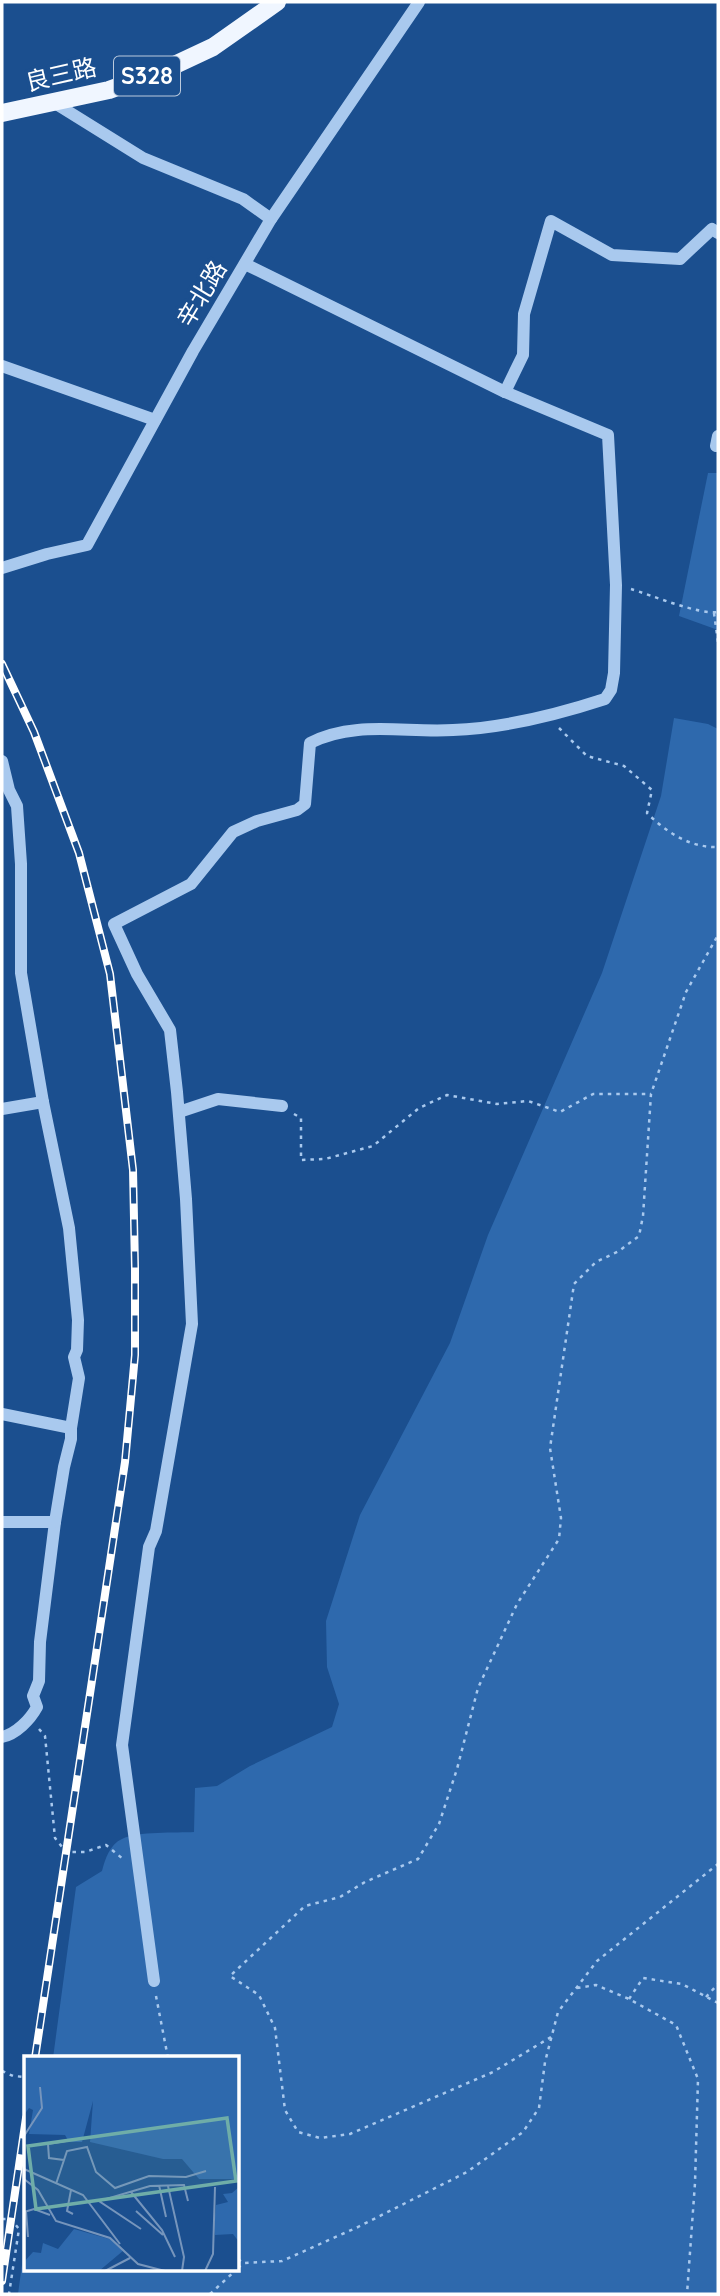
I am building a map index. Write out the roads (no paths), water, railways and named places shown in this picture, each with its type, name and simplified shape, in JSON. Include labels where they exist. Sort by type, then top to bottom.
[{"type":"main road","name":"良三路","points":[[2,113],[109,90],[164,70],[213,47],[277,2]]},
{"type":"street","name":"辛北路","points":[[2,568],[87,545],[155,420],[271,219],[419,2]]},
{"type":"street","points":[[52,102],[143,158],[243,200],[271,219]]},
{"type":"street","points":[[505,392],[523,355],[524,314],[551,221],[612,255],[652,259],[680,260],[712,229],[718,233]]},
{"type":"street","points":[[154,1980],[122,1745],[149,1547],[156,1531],[192,1324],[186,1199],[170,1030],[136,974],[114,924],[191,884],[233,832],[257,821],[297,810],[305,804],[310,743],[327,734],[363,729],[453,730],[537,719],[605,699],[611,690],[614,673],[616,585],[608,435],[505,392],[245,264]]},
{"type":"street","points":[[2,366],[155,420]]},
{"type":"street","points":[[2,761],[9,790],[17,806],[21,864],[22,973],[43,1102],[69,1228],[78,1320],[77,1350],[74,1357],[79,1378],[71,1440],[55,1521],[40,1642],[39,1681],[33,1696],[37,1707],[31,1717],[8,1736],[2,1737]]},
{"type":"street","points":[[179,1112],[218,1098],[282,1107]]},
{"type":"street","points":[[2,1108],[43,1102]]},
{"type":"street","points":[[2,1414],[71,1428]]},
{"type":"street","points":[[2,1522],[55,1521]]},
{"type":"railway","points":[[2,664],[34,732],[79,853],[110,974],[133,1170],[135,1355],[125,1462],[35,2056]]},
{"type":"railway","points":[[2,2281],[24,2132]]}]
